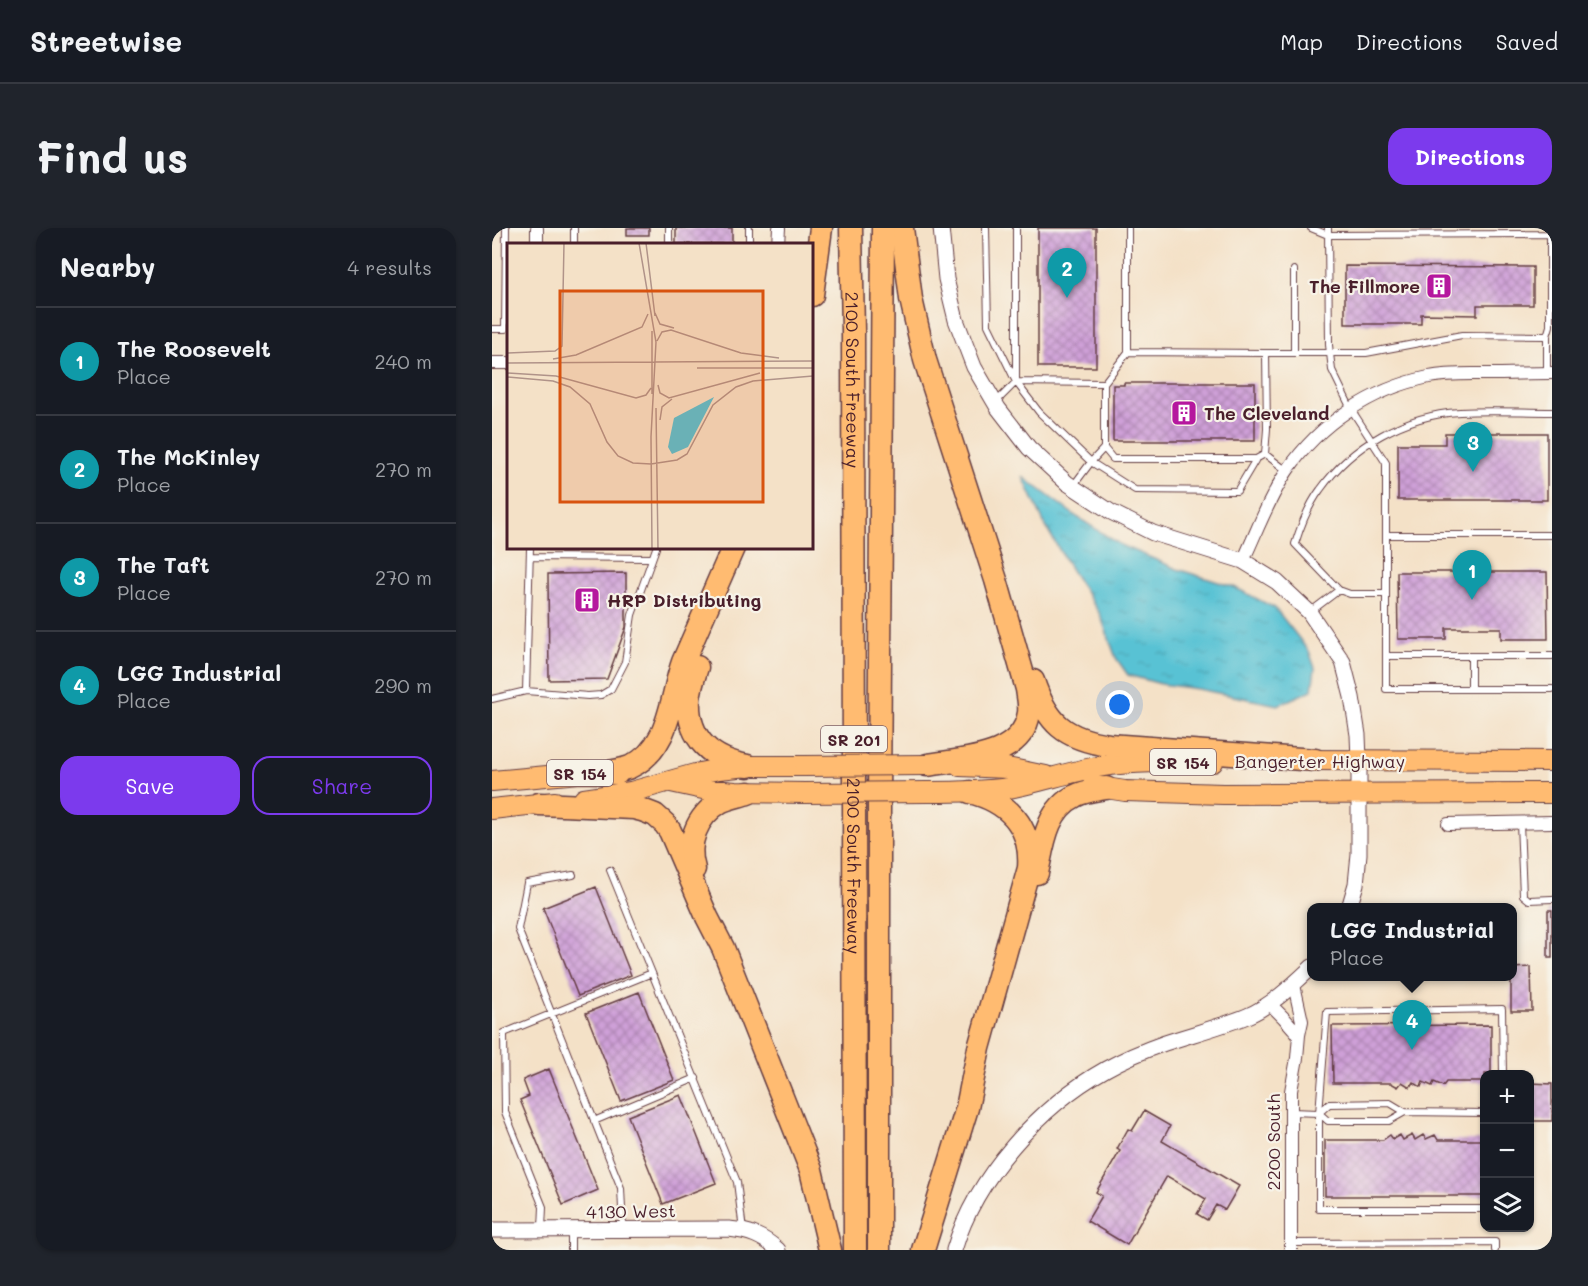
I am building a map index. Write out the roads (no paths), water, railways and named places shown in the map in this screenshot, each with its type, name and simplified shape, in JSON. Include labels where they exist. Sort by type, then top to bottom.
[{"type":"highway","points":[[813,288],[821,228]]},
{"type":"highway","name":"2100 South Freeway","points":[[851,228],[855,1250]]},
{"type":"highway","name":"2100 South Freeway","points":[[879,1250],[879,758],[883,228]]},
{"type":"highway","points":[[902,228],[911,299],[925,360],[996,580],[1027,689],[1029,715],[1015,740],[997,752],[927,765]]},
{"type":"highway","points":[[733,549],[691,687],[689,713],[697,735],[711,752],[727,761],[748,766]]},
{"type":"highway","points":[[603,773],[634,765],[658,743],[668,719],[678,675],[733,549]]},
{"type":"highway","points":[[996,580],[1009,602],[1040,701],[1056,723],[1076,737],[1109,745],[1315,760]]},
{"type":"highway","name":"Bangerter Highway","points":[[492,781],[603,773],[629,775],[713,790],[748,793],[970,792],[1010,787],[1085,770],[1124,764],[1315,760],[1552,761]]},
{"type":"highway","name":"Bangerter Highway","points":[[492,809],[612,795],[703,772],[748,766],[927,765],[1007,768],[1125,791],[1193,794],[1552,793]]},
{"type":"highway","points":[[979,1048],[1037,873],[1052,819],[1074,796],[1106,788]]},
{"type":"highway","points":[[923,1250],[967,1108],[979,1048],[1027,880],[1029,857],[1026,837],[1014,816],[995,801],[970,792]]},
{"type":"highway","points":[[748,793],[725,800],[711,809],[698,825],[691,846],[693,866],[723,948],[812,1170],[830,1250]]},
{"type":"highway","points":[[539,804],[634,808],[649,812],[660,819],[675,840],[707,917],[723,948]]},
{"type":"street","points":[[778,243],[779,228]]},
{"type":"street","points":[[941,228],[946,279],[956,320],[974,367],[995,403],[1029,448],[1072,486],[1111,512],[1154,533],[1243,561],[1277,582],[1309,612],[1342,662],[1352,697],[1359,760],[1359,854],[1356,884],[1350,903]]},
{"type":"street","points":[[1243,561],[1287,471],[1330,423],[1351,409],[1376,395],[1428,377],[1456,374],[1550,373]]},
{"type":"street","points":[[1448,824],[1552,822]]},
{"type":"street","points":[[954,1250],[976,1199],[1000,1162],[1030,1128],[1062,1098],[1106,1069],[1132,1057],[1249,1016],[1294,985],[1307,971]]},
{"type":"street","name":"2200 South","points":[[1291,1246],[1291,1085],[1298,1058],[1302,1021],[1294,985]]},
{"type":"street","points":[[1269,1003],[1299,1035]]},
{"type":"street","name":"4130 West","points":[[492,1230],[729,1229],[743,1230],[773,1245]]},
{"type":"lane","points":[[492,329],[505,329],[506,228]]},
{"type":"lane","points":[[986,228],[988,325],[1016,382],[1039,412],[1090,462],[1135,490],[1237,491],[1256,459]]},
{"type":"lane","points":[[995,403],[1016,382],[1016,228]]},
{"type":"lane","points":[[1128,228],[1128,352],[1104,383],[1104,448],[1113,459],[1256,459],[1265,454]]},
{"type":"lane","points":[[1311,228],[1328,231],[1551,232],[1550,326],[1547,336],[1550,373]]},
{"type":"lane","points":[[1328,231],[1332,370],[1351,409],[1386,463],[1386,689],[1552,689]]},
{"type":"lane","points":[[1294,270],[1294,353]]},
{"type":"lane","points":[[1128,352],[1366,353],[1462,335],[1547,336]]},
{"type":"lane","points":[[1265,454],[1266,353]]},
{"type":"lane","points":[[1016,382],[1104,383]]},
{"type":"lane","points":[[1386,594],[1350,594],[1339,590],[1295,544],[1303,519],[1320,490],[1342,464],[1371,440],[1404,424],[1435,416],[1459,412],[1552,412]]},
{"type":"lane","points":[[1072,486],[1104,448]]},
{"type":"lane","points":[[1265,454],[1287,471]]},
{"type":"lane","points":[[1386,535],[1552,535]]},
{"type":"lane","points":[[526,691],[530,549]]},
{"type":"lane","points":[[492,699],[526,691],[601,695],[611,689],[625,662],[632,615],[656,549]]},
{"type":"lane","points":[[530,557],[652,558]]},
{"type":"lane","points":[[1309,612],[1339,590]]},
{"type":"lane","points":[[1386,656],[1552,656]]},
{"type":"lane","points":[[1471,656],[1471,689]]},
{"type":"lane","points":[[1520,822],[1523,895],[1528,900],[1552,899]]},
{"type":"lane","points":[[610,870],[737,1182],[743,1230]]},
{"type":"lane","points":[[573,875],[527,883],[518,929],[621,1188],[623,1231]]},
{"type":"lane","points":[[542,1231],[543,1207],[505,1112],[504,1032],[652,973]]},
{"type":"lane","points":[[1480,1209],[1319,1209],[1319,1113],[1328,1012],[1502,1009],[1503,1070]]},
{"type":"lane","points":[[594,1121],[696,1078]]},
{"type":"lane","points":[[1319,1113],[1329,1104],[1390,1103],[1405,1112]]},
{"type":"lane","points":[[1291,1112],[1319,1113],[1328,1121],[1389,1120],[1405,1112],[1480,1113]]},
{"type":"lane","points":[[571,1231],[571,1250]]},
{"type":"lane","points":[[1291,1246],[1495,1242],[1495,1250]]},
{"type":"water","points":[[1023,477],[1077,517],[1119,544],[1177,569],[1234,587],[1275,608],[1309,651],[1315,668],[1312,690],[1278,705],[1161,684],[1128,675],[1116,658],[1100,614],[1045,525]]},
{"type":"place","name":"The Fillmore","points":[[1439,286]]},
{"type":"place","name":"The McKinley","points":[[1067,298]]},
{"type":"place","name":"The Cleveland","points":[[1184,413]]},
{"type":"place","name":"The Taft","points":[[1473,472]]},
{"type":"place","name":"HRP Distributing","points":[[587,600]]},
{"type":"place","name":"The Roosevelt","points":[[1472,600]]},
{"type":"place","name":"LGG Industrial","points":[[1412,1050]]}]
